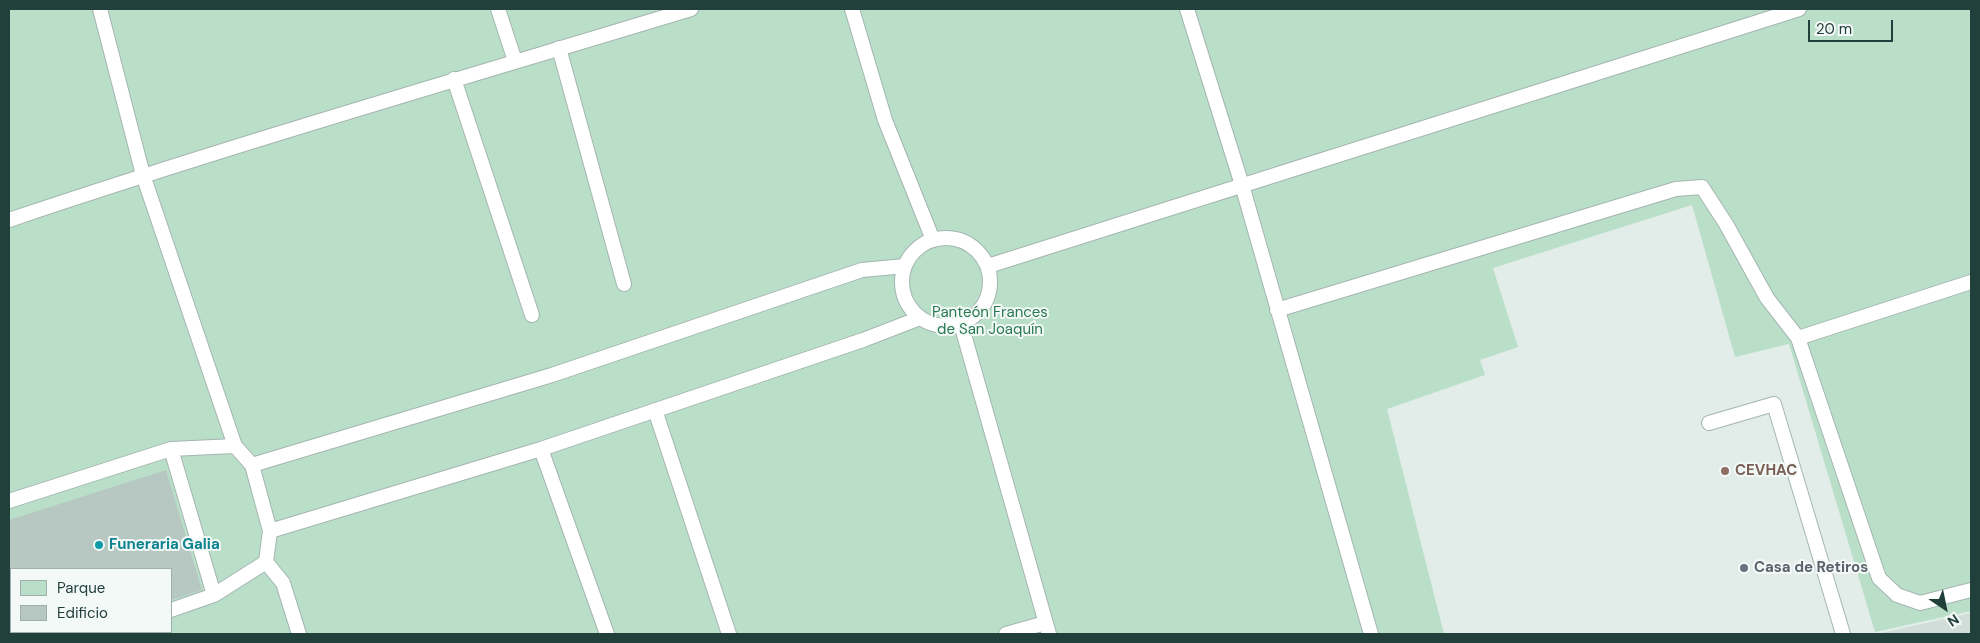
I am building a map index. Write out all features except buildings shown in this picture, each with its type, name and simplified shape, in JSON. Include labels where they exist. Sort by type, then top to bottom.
[{"type":"lane","points":[[100,9],[143,175],[235,446],[252,465],[270,531],[266,562],[283,583],[299,634]]},
{"type":"lane","points":[[498,9],[516,61]]},
{"type":"lane","points":[[9,220],[143,175],[454,78],[690,9]]},
{"type":"lane","points":[[852,9],[885,120],[933,240]]},
{"type":"lane","points":[[1188,9],[1242,185],[1370,634]]},
{"type":"lane","points":[[988,266],[1799,9]]},
{"type":"lane","points":[[559,48],[624,284]]},
{"type":"lane","points":[[454,78],[532,315]]},
{"type":"lane","points":[[1277,310],[1676,189],[1702,187],[1726,224],[1767,298],[1798,338],[1878,578],[1897,595],[1920,603],[1971,590]]},
{"type":"lane","points":[[949,238],[966,242],[979,252],[988,266],[990,284],[986,300],[976,315],[961,324],[937,325],[920,318],[908,304],[902,285],[905,266],[915,250],[933,240],[949,238]]},
{"type":"lane","points":[[252,465],[552,375],[862,270],[905,266]]},
{"type":"lane","points":[[1798,338],[1971,282]]},
{"type":"lane","points":[[270,531],[541,449],[863,340],[920,318]]},
{"type":"lane","points":[[961,324],[1047,628],[1006,634]]},
{"type":"lane","points":[[1709,423],[1774,404],[1843,634]]},
{"type":"lane","points":[[655,410],[729,634]]},
{"type":"lane","points":[[9,501],[171,449],[235,446]]},
{"type":"lane","points":[[171,449],[214,595]]},
{"type":"lane","points":[[541,449],[607,634]]},
{"type":"lane","points":[[172,610],[214,595],[266,562]]},
{"type":"shaded area","points":[[1971,613],[1971,634],[1877,634]]},
{"type":"green space","name":"Panteón Frances de San Joaquín","points":[[9,9],[1971,9],[1971,611],[1875,632],[1789,344],[1735,357],[1692,205],[1493,268],[1518,347],[1480,360],[1485,375],[1387,409],[1444,634],[9,634]]},
{"type":"place","name":"CEVHAC","points":[[1725,471]]},
{"type":"place","name":"Funeraria Galia","points":[[99,545]]},
{"type":"place","name":"Casa de Retiros","points":[[1744,568]]}]
